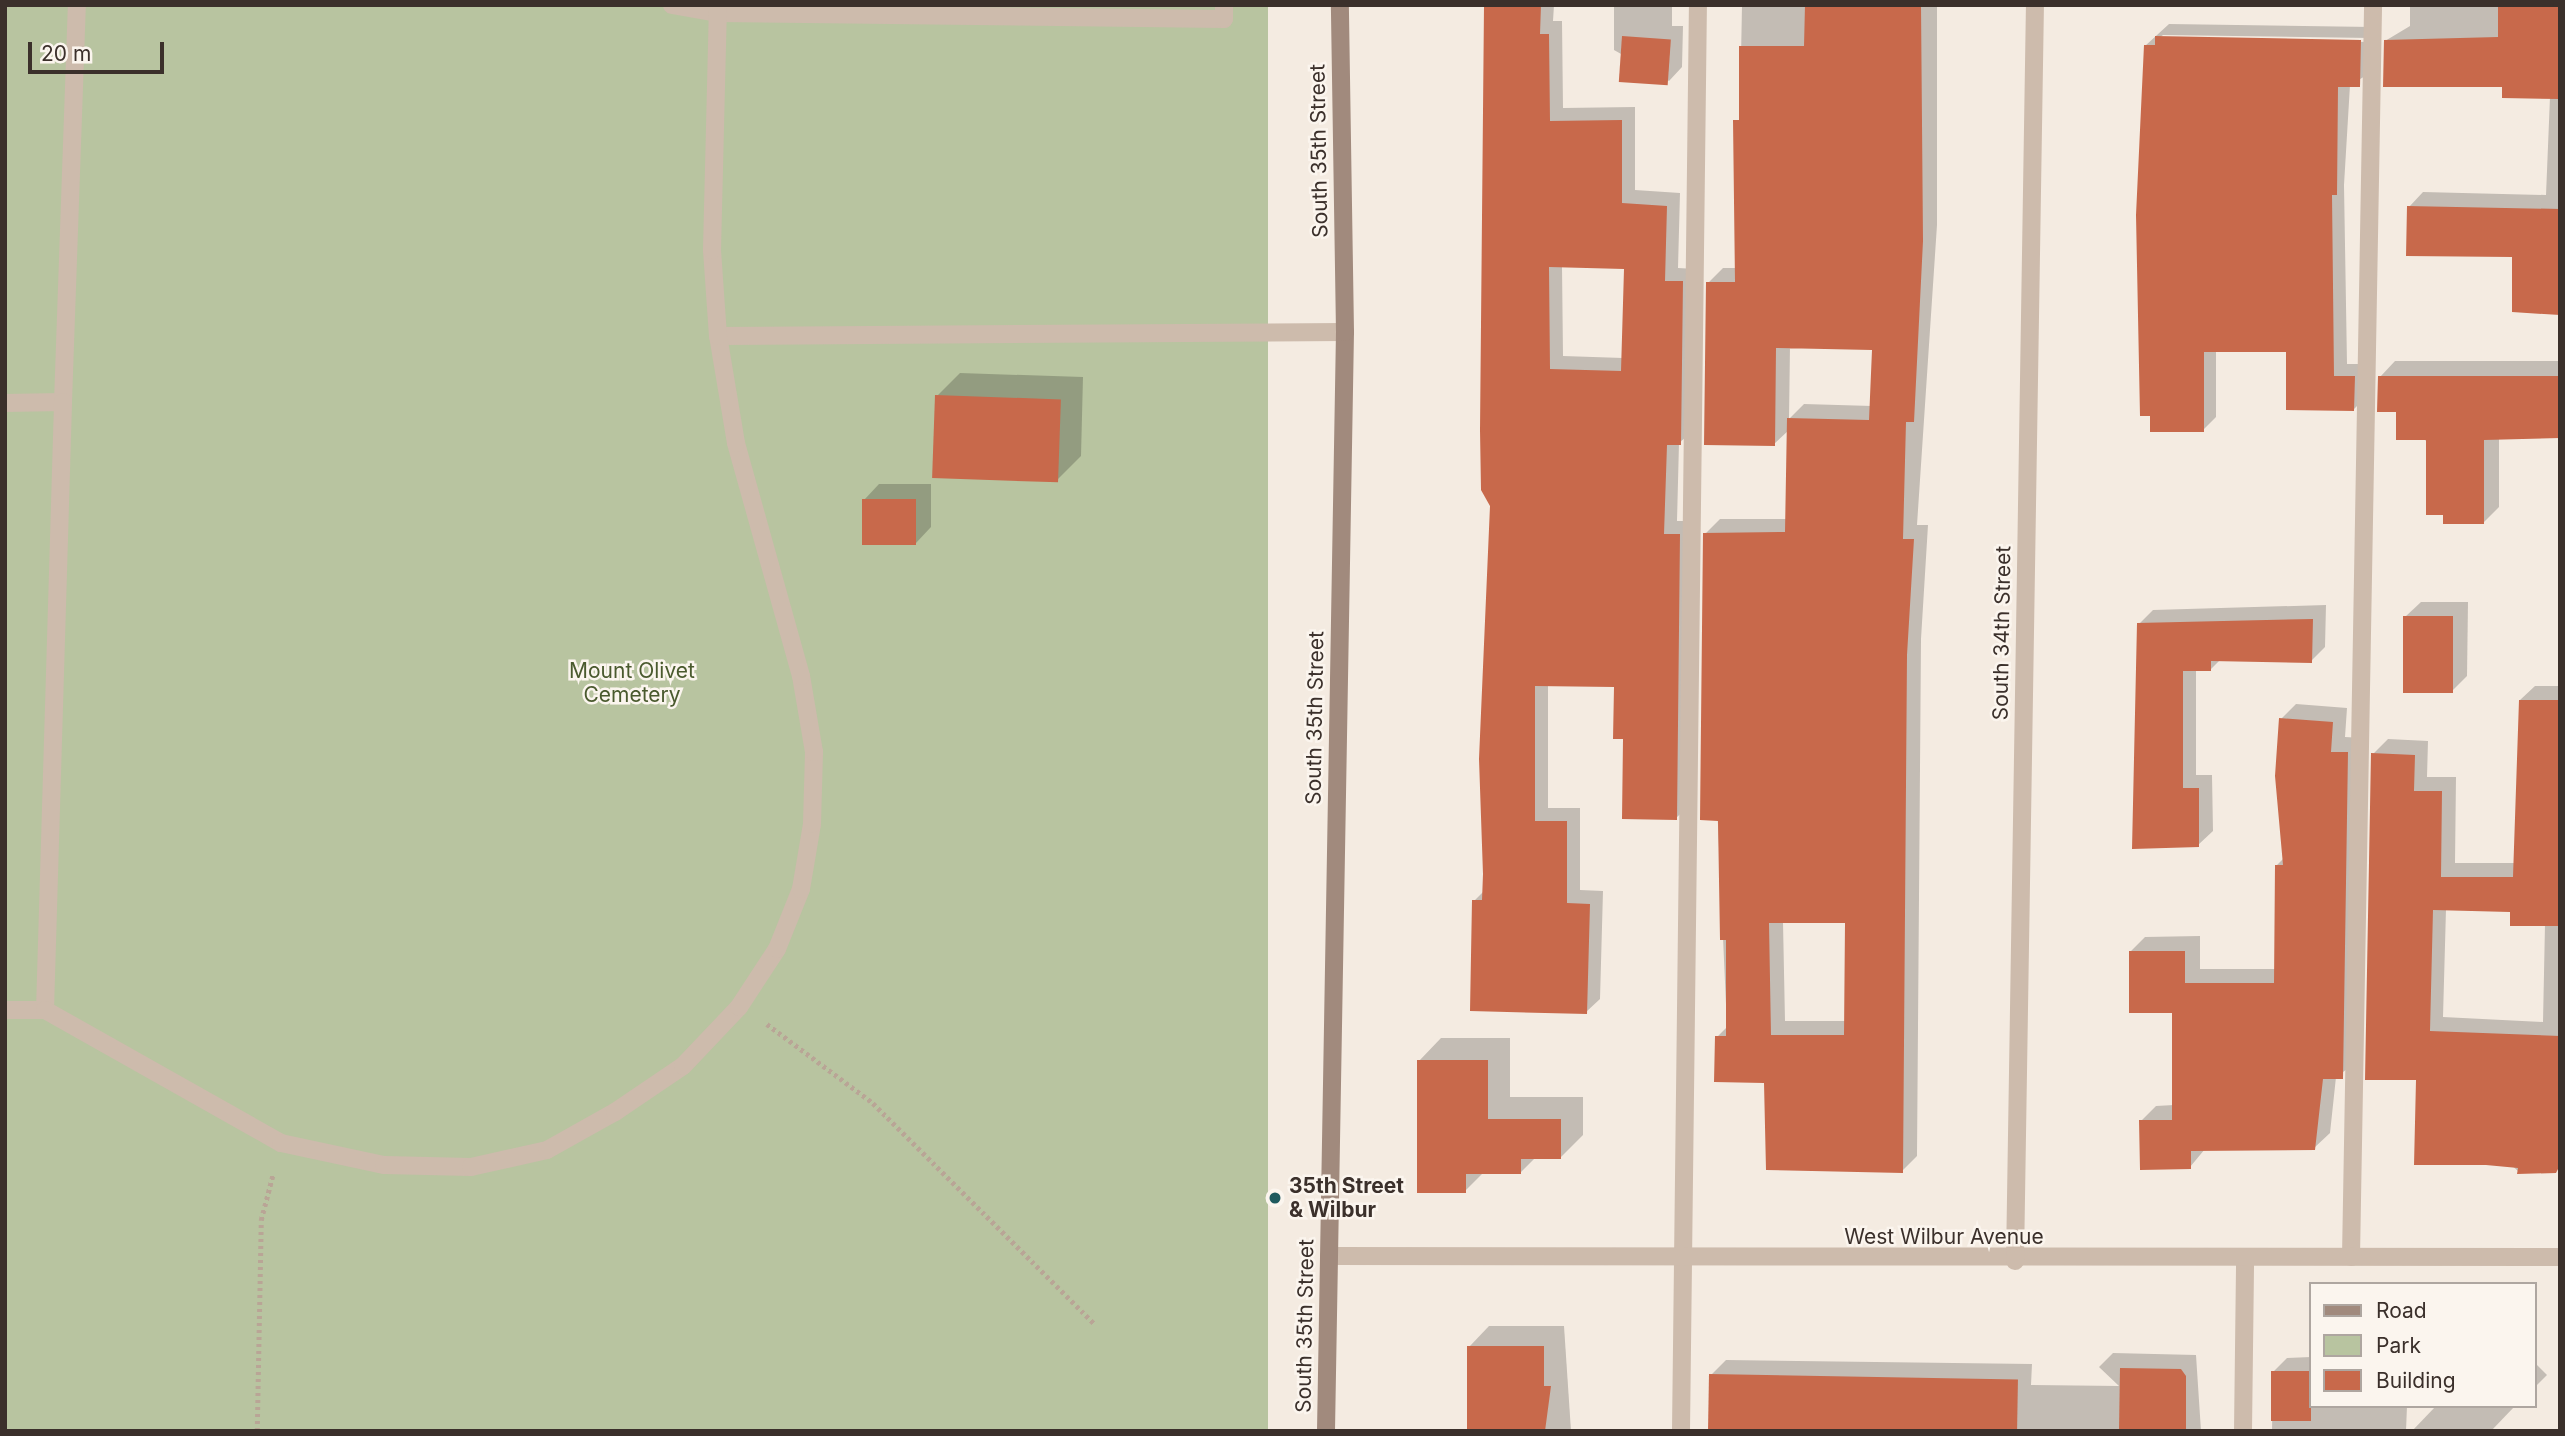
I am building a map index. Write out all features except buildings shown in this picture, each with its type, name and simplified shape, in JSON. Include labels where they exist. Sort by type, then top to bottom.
[{"type":"main road","name":"South 35th Street","points":[[1326,1431],[1345,332],[1340,5]]},
{"type":"street","points":[[45,1010],[77,5]]},
{"type":"street","points":[[672,5],[718,9],[1224,19],[1224,5]]},
{"type":"street","points":[[1681,1431],[1698,5]]},
{"type":"street","name":"South 34th Street","points":[[2015,1261],[2035,5]]},
{"type":"street","points":[[2351,1257],[2373,5]]},
{"type":"street","points":[[5,1010],[45,1010],[281,1143],[384,1165],[471,1167],[547,1150],[683,1066],[739,1007],[777,949],[801,889],[812,824],[814,752],[801,676],[736,443],[718,336],[712,250],[718,9]]},
{"type":"street","points":[[718,336],[1345,332]]},
{"type":"street","points":[[5,403],[63,402]]},
{"type":"street","name":"West Wilbur Avenue","points":[[1329,1256],[2015,1261],[2560,1257]]},
{"type":"street","points":[[2243,1431],[2245,1258]]},
{"type":"path","points":[[739,1007],[802,1045],[873,1102],[1094,1323]]},
{"type":"path","points":[[257,1431],[261,1220],[281,1143]]},
{"type":"green space","name":"Mount Olivet Cemetery","points":[[5,5],[1268,5],[1268,1431],[5,1431]]},
{"type":"place","name":"35th Street & Wilbur","points":[[1275,1198]]}]
